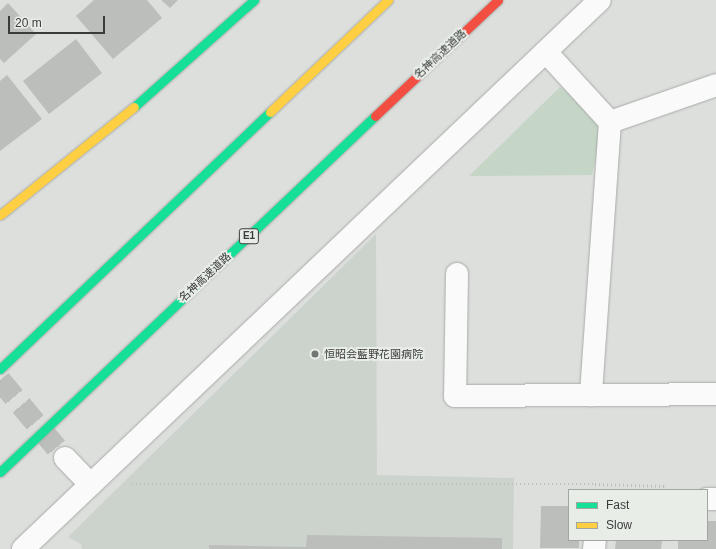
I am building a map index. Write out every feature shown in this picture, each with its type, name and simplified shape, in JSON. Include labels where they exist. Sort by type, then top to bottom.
[{"type":"main road","points":[[0,215],[111,127],[254,0]]},
{"type":"main road","points":[[0,368],[388,0]]},
{"type":"main road","name":"名神高速道路","points":[[0,472],[498,0]]},
{"type":"street","points":[[23,549],[600,0]]},
{"type":"street","points":[[546,52],[610,122],[591,395]]},
{"type":"street","points":[[610,122],[716,84]]},
{"type":"street","points":[[456,274],[455,396],[716,394]]},
{"type":"street","points":[[65,458],[91,485]]},
{"type":"path","points":[[108,469],[135,485],[595,484],[664,486],[664,489]]},
{"type":"shaded area","name":"恒昭会藍野花園病院","points":[[376,234],[377,475],[514,478],[513,549],[82,549],[81,544],[68,537]]},
{"type":"green space","points":[[560,87],[605,117],[592,175],[469,176]]},
{"type":"building","points":[[94,0],[147,0],[162,18],[113,59],[76,16]]},
{"type":"building","points":[[161,0],[178,0],[170,8]]},
{"type":"building","points":[[8,3],[36,34],[4,63],[0,59],[0,11]]},
{"type":"building","points":[[76,39],[102,73],[49,114],[23,81]]},
{"type":"building","points":[[7,75],[42,119],[0,151],[0,81]]},
{"type":"building","points":[[541,506],[568,506],[568,541],[579,541],[579,548],[540,548]]},
{"type":"building","points":[[708,521],[716,521],[716,549],[678,549],[678,541],[708,541]]},
{"type":"building","points":[[307,535],[502,538],[502,549],[209,549],[209,545],[306,547]]},
{"type":"building","points":[[616,541],[662,541],[661,549],[615,549]]},
{"type":"tunnel","points":[[0,380],[65,458]]},
{"type":"traffic: fast","points":[[134,107],[254,0]]},
{"type":"traffic: fast","points":[[0,369],[270,112]]},
{"type":"traffic: fast","points":[[0,472],[375,116]]},
{"type":"traffic: slow","points":[[270,112],[388,0]]},
{"type":"traffic: slow","points":[[0,215],[134,107]]},
{"type":"traffic: jam","points":[[375,116],[498,0]]},
{"type":"place","name":"恒昭会藍野花園病院","points":[[315,354]]}]
